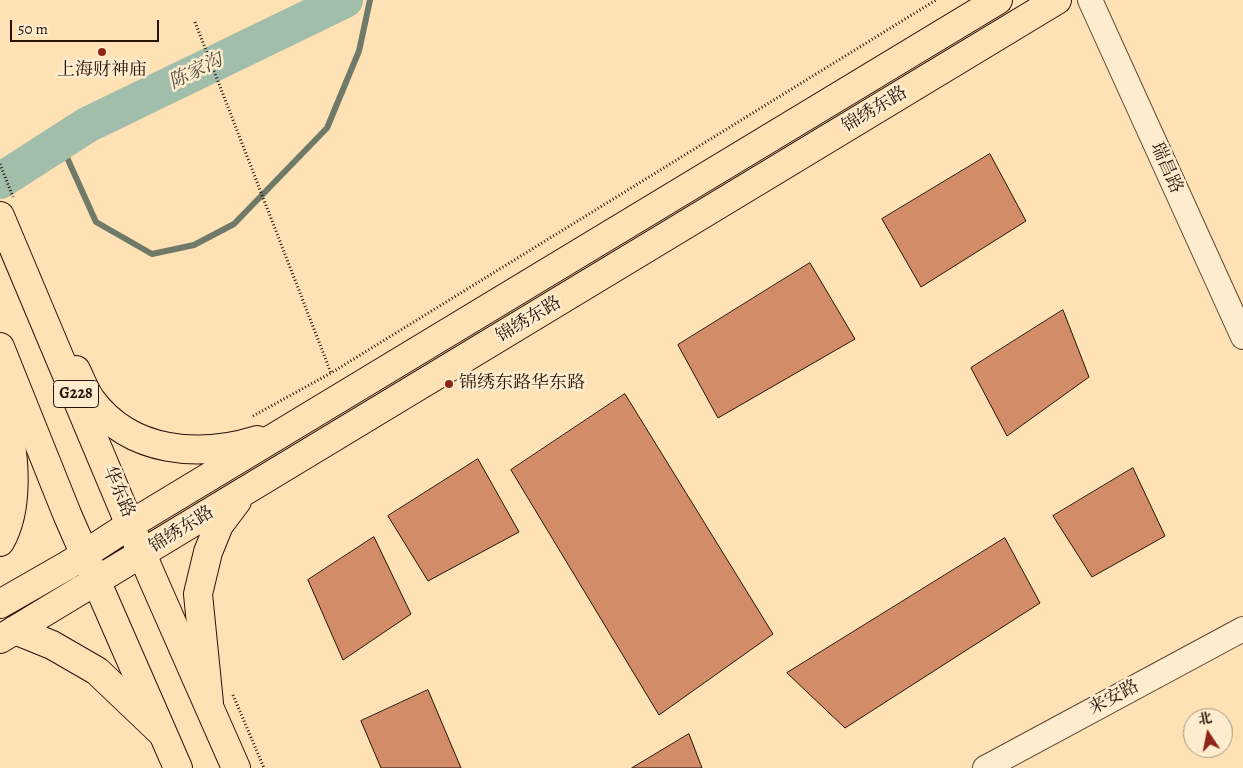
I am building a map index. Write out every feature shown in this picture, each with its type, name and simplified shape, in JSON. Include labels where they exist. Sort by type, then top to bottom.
[{"type":"main road","name":"锦绣东路","points":[[0,604],[86,554],[131,524],[998,0]]},
{"type":"main road","name":"锦绣东路","points":[[8,635],[1057,0]]},
{"type":"main road","name":"华东路","points":[[0,216],[236,768]]},
{"type":"main road","points":[[37,302],[91,400],[111,422],[131,436],[157,446],[199,450],[232,448],[287,431]]},
{"type":"main road","points":[[0,347],[67,509],[67,514],[178,768]]},
{"type":"main road","points":[[0,384],[15,468],[8,523],[0,542]]},
{"type":"main road","points":[[210,708],[198,594],[208,552],[219,525],[244,491]]},
{"type":"main road","points":[[8,635],[52,645],[97,670],[161,732]]},
{"type":"street","name":"瑞昌路","points":[[1090,0],[1243,337]]},
{"type":"street","name":"来安路","points":[[985,768],[1243,629]]},
{"type":"path","points":[[247,420],[331,373],[936,0]]},
{"type":"path","points":[[195,22],[331,373]]},
{"type":"building","points":[[990,154],[1026,221],[921,287],[882,219]]},
{"type":"building","points":[[810,263],[855,339],[718,418],[678,345]]},
{"type":"building","points":[[1063,310],[1089,377],[1007,436],[971,368]]},
{"type":"building","points":[[625,394],[773,634],[659,715],[511,470]]},
{"type":"building","points":[[478,459],[519,532],[428,581],[388,516]]},
{"type":"building","points":[[1133,468],[1165,536],[1092,577],[1053,516]]},
{"type":"building","points":[[374,537],[411,614],[343,660],[308,580]]},
{"type":"building","points":[[1005,538],[1040,603],[845,728],[787,673]]},
{"type":"building","points":[[428,690],[461,768],[381,768],[361,721]]},
{"type":"building","points":[[689,734],[702,768],[632,768]]},
{"type":"waterway","name":"陈家沟","points":[[0,181],[87,125],[345,0]]},
{"type":"waterway","points":[[60,142],[96,222],[152,254],[194,245],[234,224],[327,128],[359,51],[370,0]]},
{"type":"place","name":"上海财神庙","points":[[102,52]]},
{"type":"place","name":"锦绣东路华东路","points":[[449,384]]}]
